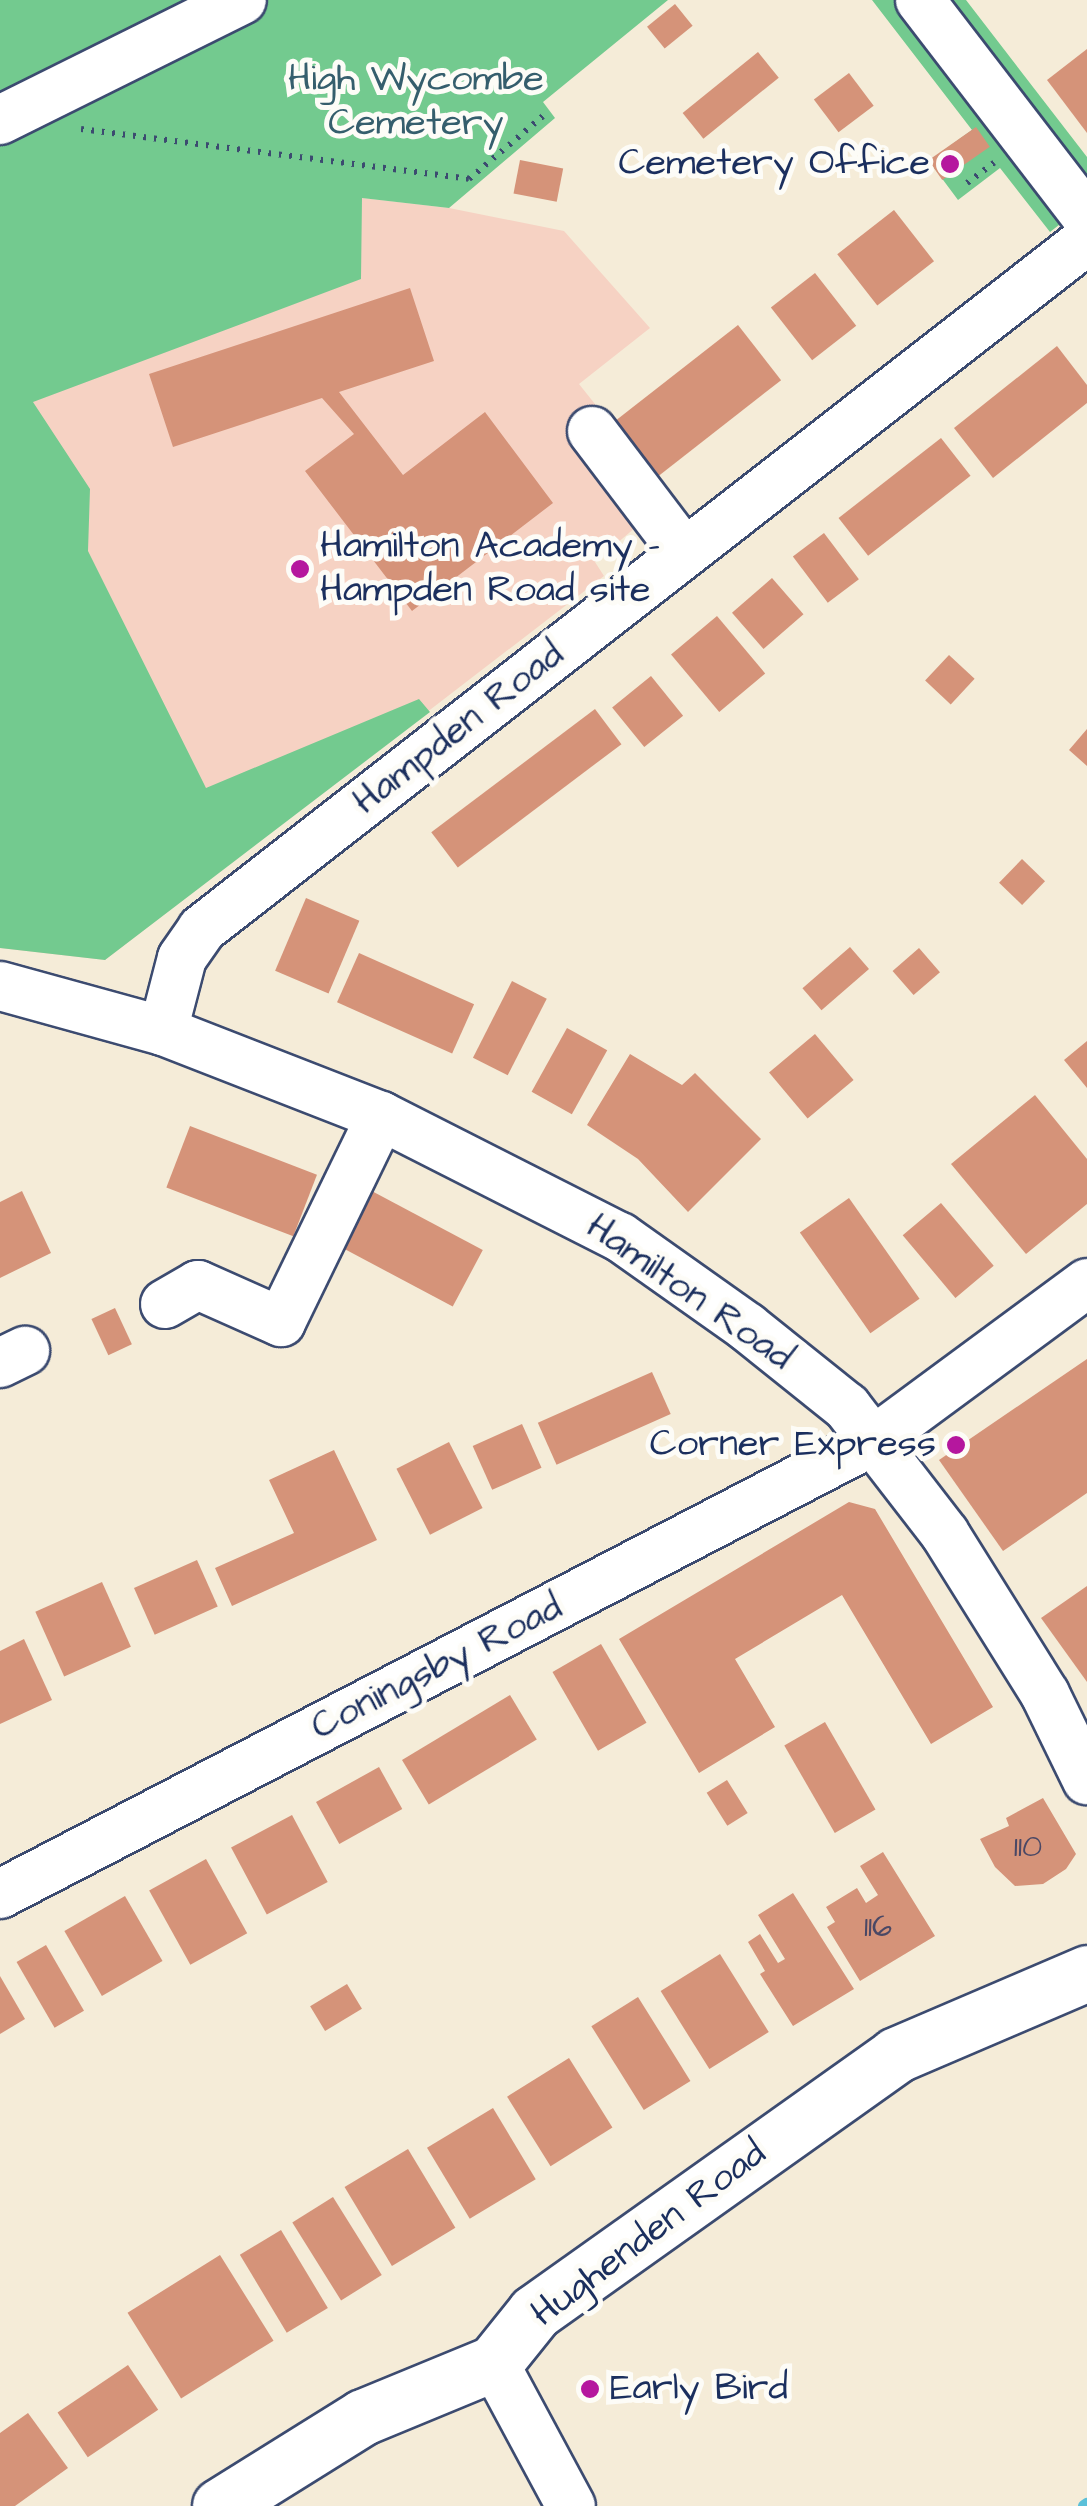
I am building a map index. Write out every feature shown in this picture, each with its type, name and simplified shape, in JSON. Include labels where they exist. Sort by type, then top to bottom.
[{"type":"main road","name":"Hughenden Road","points":[[494,2362],[535,2312],[896,2055],[1087,1974]]},
{"type":"main road","points":[[220,2506],[363,2417],[426,2387],[494,2362]]},
{"type":"street","points":[[21,110],[242,0]]},
{"type":"street","points":[[920,0],[1087,218]]},
{"type":"street","name":"Hampden Road","points":[[163,1031],[182,958],[202,929],[1087,240]]},
{"type":"street","points":[[592,431],[684,552]]},
{"type":"street","name":"Hamilton Road","points":[[0,986],[163,1031],[381,1116],[620,1237],[847,1407],[945,1534],[1045,1694],[1087,1780]]},
{"type":"street","points":[[165,1304],[198,1285],[281,1322],[381,1116]]},
{"type":"street","name":"Coningsby Road","points":[[0,1894],[873,1440],[1087,1282]]},
{"type":"street","points":[[494,2362],[571,2506]]},
{"type":"path","points":[[21,110],[68,126],[118,136],[469,180],[543,116]]},
{"type":"shaded area","name":"Hamilton Academy - Hampden Road site","points":[[105,168],[449,208],[564,231],[650,328],[579,384],[670,498],[595,562],[604,576],[105,960],[0,948],[0,232]]},
{"type":"green space","name":"High Wycombe Cemetery","points":[[0,0],[668,0],[543,102],[555,118],[449,208],[362,198],[361,279],[33,402],[90,489],[88,551],[206,788],[419,699],[430,712],[105,960],[0,948]]},
{"type":"green space","points":[[872,0],[966,0],[1087,157],[1087,203],[1050,232],[1000,168],[958,200],[929,161],[972,130]]},
{"type":"building","points":[[675,4],[693,26],[665,48],[647,27]]},
{"type":"building","points":[[1087,49],[1087,133],[1047,80]]},
{"type":"building","points":[[758,52],[779,78],[703,139],[683,113]]},
{"type":"building","points":[[849,73],[874,106],[839,132],[814,99]]},
{"type":"building","points":[[976,127],[990,147],[942,180],[928,160]]},
{"type":"building","points":[[520,160],[563,168],[557,202],[514,193]]},
{"type":"building","points":[[894,210],[934,261],[877,306],[837,254]]},
{"type":"building","points":[[815,273],[856,326],[812,360],[771,307]]},
{"type":"building","points":[[410,288],[434,361],[339,392],[403,475],[485,412],[553,503],[412,611],[305,471],[354,434],[322,398],[173,447],[149,374]]},
{"type":"building","points":[[738,325],[781,380],[655,479],[612,424]]},
{"type":"building","points":[[1057,346],[1087,385],[1087,403],[993,478],[954,428]]},
{"type":"building","points":[[941,438],[971,476],[868,556],[839,518]]},
{"type":"building","points":[[824,533],[859,579],[828,603],[793,556]]},
{"type":"building","points":[[772,578],[803,614],[763,649],[732,613]]},
{"type":"building","points":[[717,616],[765,673],[719,712],[671,655]]},
{"type":"building","points":[[949,655],[975,679],[951,704],[925,681]]},
{"type":"building","points":[[651,676],[683,716],[644,747],[612,707]]},
{"type":"building","points":[[595,709],[621,744],[458,868],[431,832]]},
{"type":"building","points":[[1087,729],[1087,766],[1069,750]]},
{"type":"building","points":[[1022,859],[1045,881],[1022,905],[999,883]]},
{"type":"building","points":[[306,898],[359,921],[329,993],[275,971]]},
{"type":"building","points":[[850,947],[869,969],[821,1010],[802,988]]},
{"type":"building","points":[[919,948],[940,972],[914,995],[893,971]]},
{"type":"building","points":[[359,953],[474,1004],[452,1054],[337,1002]]},
{"type":"building","points":[[512,981],[547,999],[508,1075],[473,1058]]},
{"type":"building","points":[[567,1028],[607,1050],[572,1114],[532,1092]]},
{"type":"building","points":[[815,1034],[854,1080],[808,1119],[769,1073]]},
{"type":"building","points":[[1087,1041],[1087,1088],[1064,1060]]},
{"type":"building","points":[[630,1054],[682,1085],[695,1073],[761,1139],[688,1212],[638,1159],[587,1125]]},
{"type":"building","points":[[1035,1095],[1087,1159],[1087,1204],[1026,1254],[951,1164]]},
{"type":"building","points":[[190,1126],[317,1175],[293,1236],[166,1188]]},
{"type":"building","points":[[368,1189],[483,1250],[453,1307],[338,1246]]},
{"type":"building","points":[[22,1191],[51,1253],[0,1278],[0,1202]]},
{"type":"building","points":[[849,1198],[920,1299],[870,1333],[800,1232]]},
{"type":"building","points":[[941,1203],[994,1266],[955,1298],[903,1235]]},
{"type":"building","points":[[115,1308],[132,1344],[108,1355],[91,1319]]},
{"type":"building","points":[[1087,1359],[1087,1493],[1003,1551],[939,1460]]},
{"type":"building","points":[[652,1372],[671,1414],[557,1465],[538,1423]]},
{"type":"building","points":[[522,1424],[542,1468],[492,1490],[473,1446]]},
{"type":"building","points":[[449,1442],[483,1508],[430,1535],[396,1469]]},
{"type":"building","points":[[334,1450],[377,1540],[232,1606],[215,1568],[294,1533],[269,1480]]},
{"type":"building","points":[[849,1502],[875,1509],[993,1707],[931,1744],[842,1595],[735,1659],[775,1727],[699,1773],[619,1639]]},
{"type":"building","points":[[197,1560],[218,1607],[155,1635],[134,1588]]},
{"type":"building","points":[[102,1582],[131,1647],[64,1677],[35,1612]]},
{"type":"building","points":[[1087,1586],[1087,1682],[1041,1618]]},
{"type":"building","points":[[24,1639],[52,1700],[0,1724],[0,1651]]},
{"type":"building","points":[[601,1644],[646,1723],[598,1751],[553,1672]]},
{"type":"building","points":[[510,1695],[537,1740],[429,1804],[402,1760]]},
{"type":"building","points":[[825,1722],[876,1809],[835,1833],[784,1746]]},
{"type":"building","points":[[379,1767],[402,1809],[339,1844],[316,1802]]},
{"type":"building","points":[[727,1780],[748,1813],[727,1826],[707,1793]]},
{"type":"building","points":[[1043,1798],[1076,1854],[1066,1869],[1043,1884],[1015,1886],[995,1867],[980,1839],[1009,1826],[1006,1818]]},
{"type":"building","points":[[292,1815],[328,1882],[267,1914],[231,1847]]},
{"type":"building","points":[[883,1852],[935,1936],[860,1981],[827,1927],[835,1922],[826,1907],[857,1888],[866,1903],[878,1895],[860,1866]]},
{"type":"building","points":[[206,1859],[247,1933],[190,1965],[149,1891]]},
{"type":"building","points":[[793,1893],[854,1989],[793,2026],[760,1974],[765,1971],[748,1942],[760,1934],[778,1963],[785,1959],[758,1915]]},
{"type":"building","points":[[125,1896],[162,1961],[102,1996],[64,1931]]},
{"type":"building","points":[[46,1945],[84,2011],[55,2028],[17,1962]]},
{"type":"building","points":[[720,1954],[769,2032],[709,2069],[661,1991]]},
{"type":"building","points":[[0,1976],[25,2019],[0,2034]]},
{"type":"building","points":[[347,1984],[362,2009],[325,2031],[310,2006]]},
{"type":"building","points":[[638,1997],[690,2081],[644,2110],[591,2026]]},
{"type":"building","points":[[569,2058],[612,2128],[551,2166],[507,2097]]},
{"type":"building","points":[[493,2108],[536,2179],[470,2219],[427,2148]]},
{"type":"building","points":[[408,2149],[455,2228],[392,2266],[345,2187]]},
{"type":"building","points":[[333,2197],[382,2275],[341,2300],[292,2222]]},
{"type":"building","points":[[281,2230],[328,2308],[287,2333],[240,2255]]},
{"type":"building","points":[[220,2255],[274,2341],[181,2398],[128,2313]]},
{"type":"building","points":[[128,2365],[158,2410],[88,2457],[58,2413]]},
{"type":"building","points":[[28,2413],[68,2468],[15,2506],[0,2506],[0,2433]]},
{"type":"place","name":"Cemetery Office","points":[[950,164]]},
{"type":"place","name":"Hamilton Academy - Hampden Road site","points":[[300,569]]},
{"type":"place","name":"Corner Express","points":[[956,1445]]},
{"type":"place","name":"Early Bird","points":[[590,2389]]}]
